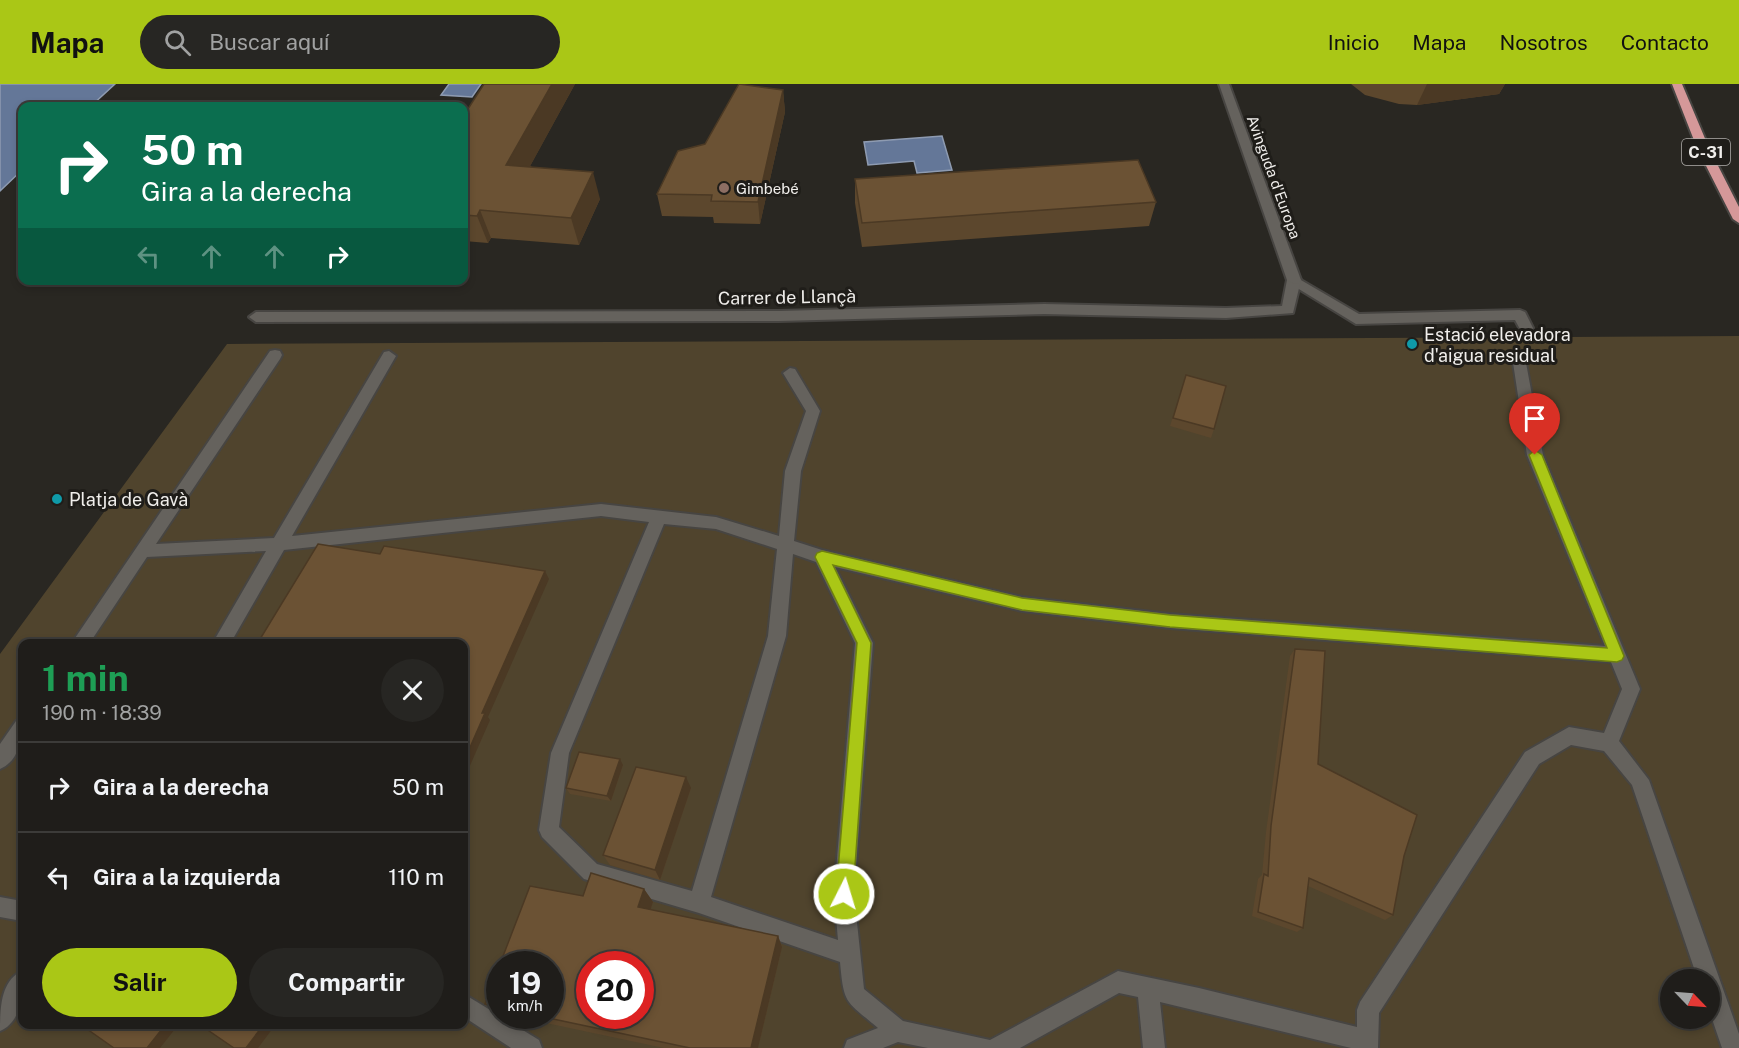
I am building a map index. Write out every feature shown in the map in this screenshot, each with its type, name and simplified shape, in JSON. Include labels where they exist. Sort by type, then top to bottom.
[{"type":"highway","name":"C-31","points":[[1677,84],[1703,148],[1739,219]]},
{"type":"street","name":"Avinguda d'Europa","points":[[1224,84],[1294,280]]},
{"type":"street","name":"Carrer de Llançà","points":[[256,317],[779,316],[1044,309],[1226,313],[1288,310],[1294,280]]},
{"type":"street","points":[[1294,280],[1356,319],[1520,315],[1526,328]]},
{"type":"street","points":[[82,639],[275,355]]},
{"type":"street","points":[[223,639],[389,356]]},
{"type":"street","points":[[1519,356],[1535,455],[1631,689],[1609,743]]},
{"type":"street","points":[[699,903],[777,636],[792,471],[813,411],[790,373]]},
{"type":"street","points":[[142,551],[278,544],[601,510],[717,523],[822,557],[1022,604],[1170,621],[1617,656]]},
{"type":"street","points":[[660,517],[560,753],[549,830],[591,872],[699,903],[851,955]]},
{"type":"street","points":[[822,557],[864,643],[844,894],[854,994],[898,1031],[983,1048]]},
{"type":"street","points":[[0,760],[18,733]]},
{"type":"street","points":[[998,1048],[1118,982],[1367,1045],[1368,1010],[1532,758],[1569,736],[1609,743],[1640,780],[1706,969]]},
{"type":"street","points":[[0,907],[18,909]]},
{"type":"street","points":[[1148,988],[1154,1048]]},
{"type":"street","points":[[0,1020],[18,989]]},
{"type":"street","points":[[468,1008],[531,1048]]},
{"type":"street","points":[[1720,1010],[1733,1048]]},
{"type":"street","points":[[855,1048],[898,1031]]},
{"type":"shaded area","points":[[1739,336],[1739,1048],[0,1048],[0,654],[227,344]]},
{"type":"water","points":[[0,84],[115,84],[95,102],[18,102],[18,174],[0,191]]},
{"type":"water","points":[[449,84],[481,84],[472,97],[441,95]]},
{"type":"water","points":[[942,136],[952,170],[917,173],[914,161],[868,165],[864,142]]},
{"type":"building","points":[[484,84],[552,84],[506,165],[593,172],[571,218],[480,210],[477,216],[468,215],[468,109]]},
{"type":"building","points":[[739,84],[783,90],[758,202],[711,201],[712,195],[657,194],[678,151],[705,144]]},
{"type":"building","points":[[1138,160],[1156,202],[862,223],[855,179]]},
{"type":"building","points":[[1186,375],[1226,386],[1214,429],[1173,418]]},
{"type":"building","points":[[318,544],[380,554],[384,546],[545,571],[482,713],[485,713],[468,752],[468,639],[260,639]]},
{"type":"building","points":[[1295,649],[1325,651],[1318,764],[1417,815],[1404,856],[1393,915],[1309,878],[1303,928],[1258,912],[1264,874],[1268,876],[1271,826]]},
{"type":"building","points":[[579,752],[620,759],[607,796],[566,788]]},
{"type":"building","points":[[636,767],[686,777],[655,870],[603,855]]},
{"type":"building","points":[[591,873],[644,889],[638,907],[778,936],[751,1048],[690,1048],[600,1029],[654,1029],[654,951],[576,951],[576,1024],[564,1021],[564,951],[505,951],[530,886],[583,896]]},
{"type":"building","points":[[87,1029],[162,1029],[147,1048],[114,1048]]},
{"type":"building","points":[[206,1029],[260,1029],[246,1048],[234,1048]]},
{"type":"place","name":"Gimbebé","points":[[724,188]]},
{"type":"place","name":"Estació elevadora d'aigua residual","points":[[1412,344]]},
{"type":"place","name":"Platja de Gavà","points":[[57,499]]},
{"type":"route","points":[[844,894],[864,643],[822,557],[1022,604],[1170,621],[1617,656],[1535,455]]}]
